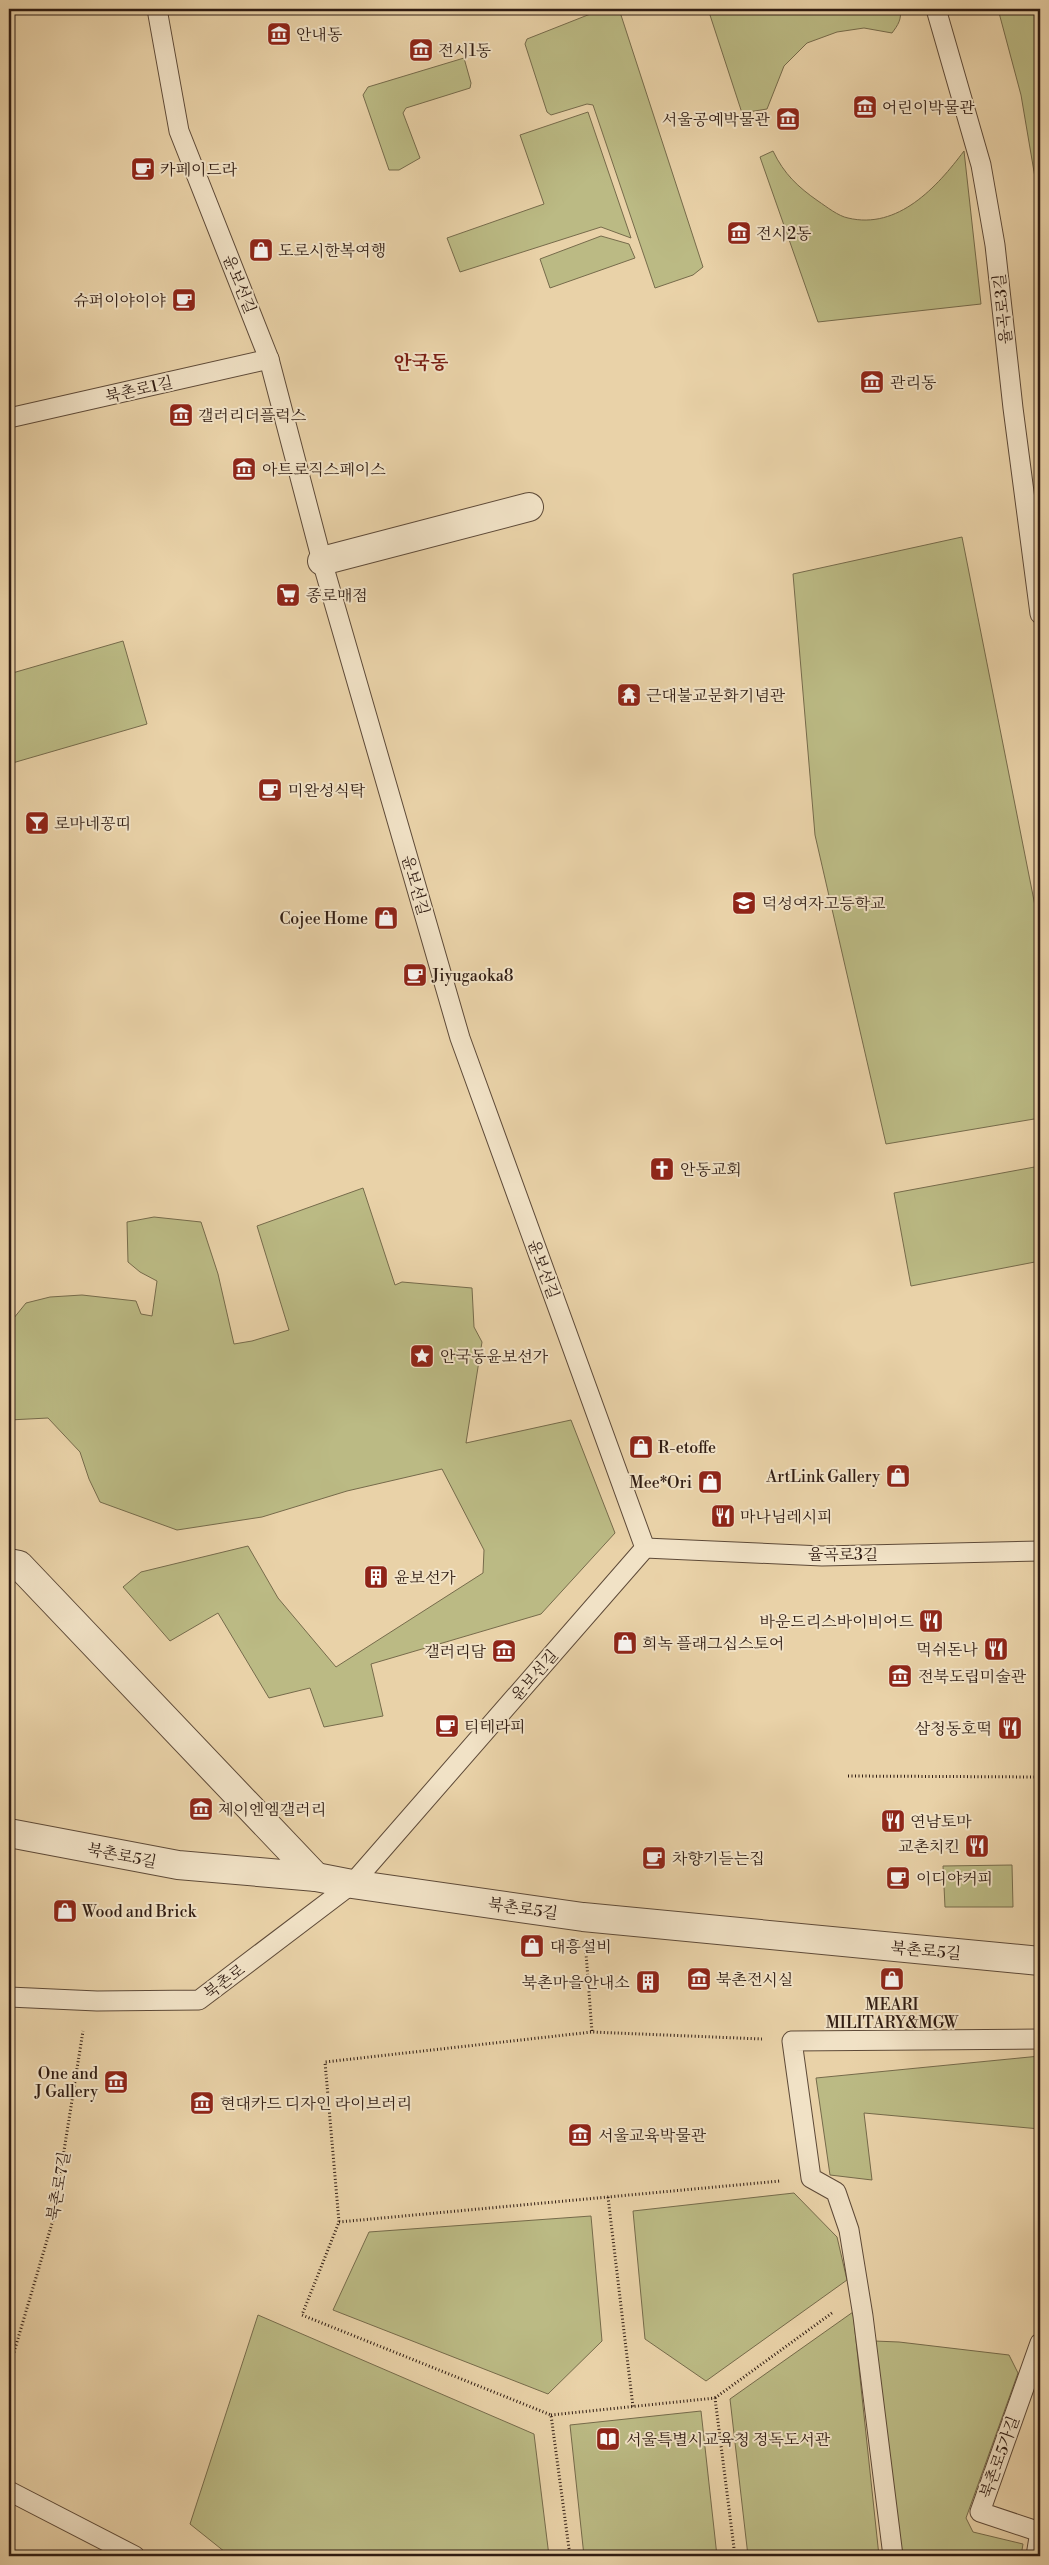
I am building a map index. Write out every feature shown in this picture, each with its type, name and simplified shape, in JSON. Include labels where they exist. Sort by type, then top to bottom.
[{"type":"street","points":[[322,561],[529,507]]},
{"type":"street","points":[[9,1563],[19,1565],[316,1876]]},
{"type":"street","name":"북촌로5길","points":[[9,1833],[178,1865],[316,1876],[352,1884],[583,1917],[1040,1961]]},
{"type":"lane","name":"윤보선길","points":[[157,9],[179,131],[269,359],[322,561],[460,1038],[645,1548],[352,1884]]},
{"type":"lane","name":"율곡로3길","points":[[936,9],[981,165],[994,236],[1013,408],[1040,614]]},
{"type":"lane","name":"북촌로1길","points":[[9,418],[269,359]]},
{"type":"lane","name":"율곡로3길","points":[[645,1548],[822,1556],[1040,1551]]},
{"type":"lane","name":"북촌로","points":[[9,1997],[97,2001],[200,2000],[352,1884]]},
{"type":"lane","points":[[893,2556],[859,2292],[849,2230],[836,2192],[810,2178],[792,2041],[1040,2039]]},
{"type":"lane","name":"북촌로5가길","points":[[1036,2556],[1040,2532],[980,2512],[1040,2343]]},
{"type":"lane","points":[[9,2491],[135,2556]]},
{"type":"path","points":[[848,1776],[1040,1777]]},
{"type":"path","points":[[583,1917],[592,2032]]},
{"type":"path","name":"북촌로7길","points":[[9,2369],[53,2220],[83,2029],[97,2001]]},
{"type":"path","points":[[792,2041],[592,2032],[325,2062],[339,2222],[302,2315],[551,2415],[715,2398],[859,2292]]},
{"type":"path","points":[[339,2222],[810,2178]]},
{"type":"path","points":[[608,2196],[633,2407]]},
{"type":"path","points":[[715,2398],[735,2556]]},
{"type":"path","points":[[551,2415],[570,2556]]},
{"type":"shaded area","points":[[603,9],[619,9],[703,267],[693,275],[655,288],[593,105],[587,104],[551,115],[547,112],[525,44],[527,39]]},
{"type":"shaded area","points":[[708,9],[900,9],[900,19],[892,33],[864,28],[837,32],[807,43],[784,66],[767,109],[742,113]]},
{"type":"shaded area","points":[[998,9],[1040,9],[1040,207],[1021,95]]},
{"type":"shaded area","points":[[464,58],[471,83],[470,88],[406,108],[403,113],[420,158],[399,170],[389,170],[363,95],[368,87]]},
{"type":"shaded area","points":[[588,112],[631,238],[601,227],[460,272],[447,238],[544,204],[520,135]]},
{"type":"shaded area","points":[[773,151],[787,173],[811,196],[840,215],[866,220],[883,218],[900,212],[915,202],[942,178],[964,151],[981,304],[818,322],[760,157]]},
{"type":"shaded area","points":[[601,236],[629,244],[635,258],[550,288],[540,259]]},
{"type":"shaded area","points":[[962,537],[1040,931],[1040,1118],[886,1144],[815,835],[793,574]]},
{"type":"shaded area","points":[[123,641],[147,724],[9,764],[9,674]]},
{"type":"shaded area","points":[[1040,1166],[1040,1261],[911,1286],[894,1193]]},
{"type":"shaded area","points":[[363,1188],[395,1285],[402,1282],[472,1288],[474,1327],[482,1342],[466,1443],[571,1420],[615,1533],[541,1614],[371,1664],[383,1716],[324,1727],[310,1688],[269,1698],[218,1613],[170,1641],[123,1587],[141,1572],[248,1546],[278,1598],[336,1667],[483,1573],[484,1550],[442,1469],[347,1491],[262,1517],[177,1530],[100,1502],[89,1479],[80,1452],[48,1418],[9,1420],[9,1324],[26,1303],[50,1297],[82,1295],[136,1301],[141,1314],[152,1316],[157,1281],[140,1272],[128,1262],[127,1222],[154,1217],[201,1222],[218,1274],[234,1344],[252,1341],[289,1330],[257,1226]]},
{"type":"shaded area","points":[[1012,1865],[1013,1907],[945,1907],[943,1866]]},
{"type":"shaded area","points":[[1040,2056],[1040,2129],[864,2113],[872,2180],[830,2175],[816,2078]]},
{"type":"shaded area","points":[[794,2193],[837,2237],[847,2280],[706,2381],[645,2339],[633,2211]]},
{"type":"shaded area","points":[[591,2216],[602,2341],[548,2394],[333,2310],[369,2232]]},
{"type":"shaded area","points":[[853,2312],[879,2556],[748,2556],[730,2399]]},
{"type":"shaded area","points":[[258,2315],[534,2434],[549,2556],[230,2556],[190,2524]]},
{"type":"shaded area","points":[[874,2341],[899,2342],[1009,2355],[1018,2373],[966,2518],[973,2532],[1023,2544],[1021,2556],[902,2556]]},
{"type":"shaded area","points":[[701,2411],[717,2556],[584,2556],[570,2425]]},
{"type":"place","name":"안내동","points":[[279,34]]},
{"type":"place","name":"전시1동","points":[[421,50]]},
{"type":"place","name":"어린이박물관","points":[[865,107]]},
{"type":"place","name":"서울공예박물관","points":[[788,119]]},
{"type":"place","name":"카페이드라","points":[[143,169]]},
{"type":"place","name":"전시2동","points":[[739,233]]},
{"type":"place","name":"도로시한복여행","points":[[261,250]]},
{"type":"place","name":"슈퍼이야이야","points":[[184,300]]},
{"type":"place","name":"관리동","points":[[872,382]]},
{"type":"place","name":"갤러리더플럭스","points":[[181,415]]},
{"type":"place","name":"아트로직스페이스","points":[[244,469]]},
{"type":"place","name":"종로매점","points":[[288,595]]},
{"type":"place","name":"근대불교문화기념관","points":[[629,695]]},
{"type":"place","name":"미완성식탁","points":[[270,790]]},
{"type":"place","name":"로마네꽁띠","points":[[37,823]]},
{"type":"place","name":"덕성여자고등학교","points":[[744,903]]},
{"type":"place","name":"Cojee Home","points":[[386,918]]},
{"type":"place","name":"Jiyugaoka8","points":[[415,975]]},
{"type":"place","name":"안동교회","points":[[662,1169]]},
{"type":"place","name":"안국동윤보선가","points":[[422,1356]]},
{"type":"place","name":"R-etoffe","points":[[641,1447]]},
{"type":"place","name":"ArtLink Gallery","points":[[898,1476]]},
{"type":"place","name":"Mee*Ori","points":[[710,1482]]},
{"type":"place","name":"마나님레시피","points":[[723,1516]]},
{"type":"place","name":"윤보선가","points":[[376,1577]]},
{"type":"place","name":"바운드리스바이비어드","points":[[931,1621]]},
{"type":"place","name":"희녹 플래그십스토어","points":[[625,1643]]},
{"type":"place","name":"먹쉬돈나","points":[[996,1649]]},
{"type":"place","name":"갤러리담","points":[[504,1651]]},
{"type":"place","name":"전북도립미술관","points":[[900,1676]]},
{"type":"place","name":"티테라피","points":[[447,1726]]},
{"type":"place","name":"삼청동호떡","points":[[1010,1728]]},
{"type":"place","name":"제이엔엠갤러리","points":[[201,1809]]},
{"type":"place","name":"연남토마","points":[[893,1821]]},
{"type":"place","name":"교촌치킨","points":[[977,1846]]},
{"type":"place","name":"차향기듣는집","points":[[654,1858]]},
{"type":"place","name":"이디야커피","points":[[898,1878]]},
{"type":"place","name":"Wood and Brick","points":[[65,1911]]},
{"type":"place","name":"대흥설비","points":[[532,1946]]},
{"type":"place","name":"북촌전시실","points":[[699,1979]]},
{"type":"place","name":"MEARI MILITARY&MGW","points":[[892,1979]]},
{"type":"place","name":"북촌마을안내소","points":[[648,1982]]},
{"type":"place","name":"One and J Gallery","points":[[116,2082]]},
{"type":"place","name":"현대카드 디자인 라이브러리","points":[[202,2103]]},
{"type":"place","name":"서울교육박물관","points":[[580,2135]]},
{"type":"place","name":"서울특별시교육청 정독도서관","points":[[608,2439]]},
{"type":"district","name":"안국동","points":[[421,362]]}]
